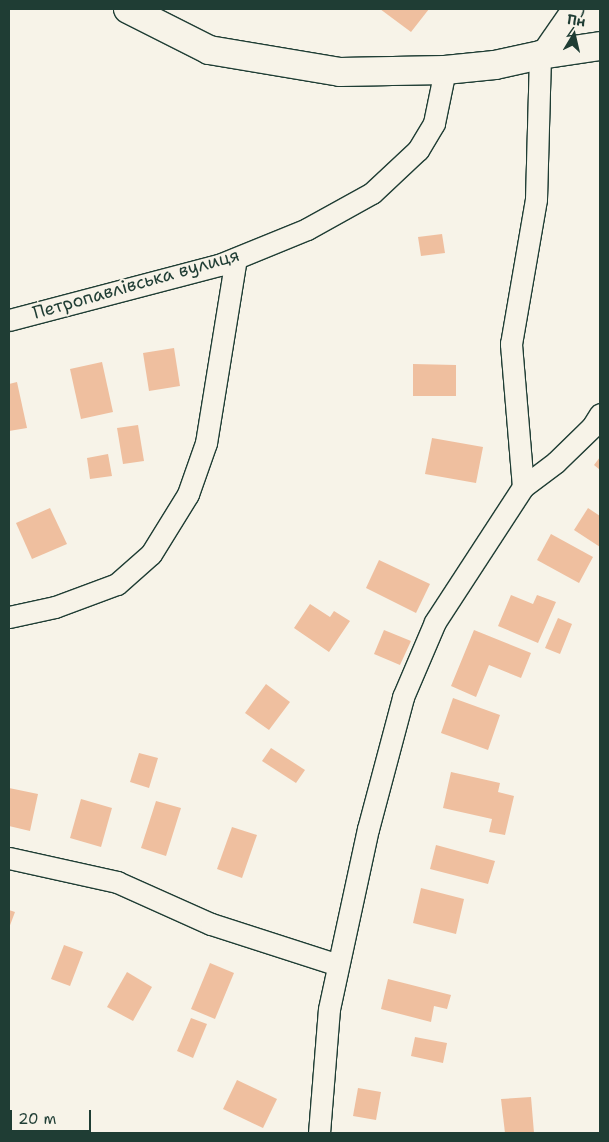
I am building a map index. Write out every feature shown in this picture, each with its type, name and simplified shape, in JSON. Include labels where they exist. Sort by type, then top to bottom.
[{"type":"street","points":[[128,9],[209,50],[340,72],[445,70],[495,65],[540,55],[600,46]]},
{"type":"street","points":[[523,487],[510,344],[536,199],[540,55],[572,9]]},
{"type":"street","name":"Петропавлівська вулиця","points":[[9,320],[219,265],[307,229],[372,193],[418,150],[434,123],[445,70]]},
{"type":"street","points":[[9,617],[55,607],[117,584],[151,554],[188,494],[206,442],[236,258]]},
{"type":"street","points":[[321,1130],[329,1009],[368,829],[403,697],[435,622],[523,487],[556,462],[592,427],[600,414]]},
{"type":"street","points":[[9,858],[117,882],[211,924],[338,966]]},
{"type":"building","points":[[380,9],[429,9],[411,32]]},
{"type":"building","points":[[442,234],[445,253],[421,256],[418,237]]},
{"type":"building","points":[[174,348],[180,386],[149,391],[143,353]]},
{"type":"building","points":[[102,362],[113,412],[81,419],[70,369]]},
{"type":"building","points":[[413,364],[456,365],[456,396],[413,396]]},
{"type":"building","points":[[17,382],[27,428],[9,431],[9,384]]},
{"type":"building","points":[[138,425],[144,461],[123,464],[117,428]]},
{"type":"building","points":[[432,438],[483,447],[476,483],[425,474]]},
{"type":"building","points":[[108,454],[112,476],[90,479],[87,458]]},
{"type":"building","points":[[600,457],[600,470],[594,465]]},
{"type":"building","points":[[50,508],[67,544],[32,559],[16,523]]},
{"type":"building","points":[[588,508],[600,516],[600,547],[574,530]]},
{"type":"building","points":[[551,534],[593,557],[579,583],[537,560]]},
{"type":"building","points":[[379,560],[430,584],[416,613],[366,588]]},
{"type":"building","points":[[511,595],[533,604],[537,595],[556,602],[538,643],[498,626]]},
{"type":"building","points":[[310,604],[330,617],[334,611],[350,621],[329,652],[294,628]]},
{"type":"building","points":[[558,618],[572,624],[560,654],[545,648]]},
{"type":"building","points":[[384,630],[411,641],[400,665],[374,654]]},
{"type":"building","points":[[474,630],[531,653],[521,678],[489,665],[476,697],[451,686]]},
{"type":"building","points":[[266,684],[290,702],[269,730],[245,713]]},
{"type":"building","points":[[453,698],[500,715],[488,750],[441,733]]},
{"type":"building","points":[[271,748],[305,770],[296,783],[262,761]]},
{"type":"building","points":[[139,753],[158,758],[149,788],[130,782]]},
{"type":"building","points":[[451,772],[500,783],[498,792],[514,796],[505,835],[489,832],[492,819],[443,808]]},
{"type":"building","points":[[9,788],[38,794],[30,831],[9,826]]},
{"type":"building","points":[[81,799],[112,808],[101,847],[70,838]]},
{"type":"building","points":[[156,801],[181,808],[166,856],[141,848]]},
{"type":"building","points":[[232,827],[257,835],[242,878],[217,869]]},
{"type":"building","points":[[436,845],[495,861],[488,884],[430,869]]},
{"type":"building","points":[[421,888],[464,899],[456,934],[413,923]]},
{"type":"building","points":[[9,910],[15,912],[9,928]]},
{"type":"building","points":[[64,945],[83,952],[70,986],[51,979]]},
{"type":"building","points":[[210,963],[234,973],[215,1019],[191,1009]]},
{"type":"building","points":[[127,972],[152,987],[133,1021],[107,1007]]},
{"type":"building","points":[[388,979],[451,995],[447,1009],[434,1006],[431,1022],[381,1009]]},
{"type":"building","points":[[191,1018],[207,1024],[193,1058],[177,1051]]},
{"type":"building","points":[[415,1037],[447,1043],[443,1063],[411,1056]]},
{"type":"building","points":[[237,1080],[277,1099],[263,1128],[223,1109]]},
{"type":"building","points":[[358,1088],[381,1092],[376,1120],[353,1116]]},
{"type":"building","points":[[531,1097],[534,1133],[505,1133],[501,1099]]}]
